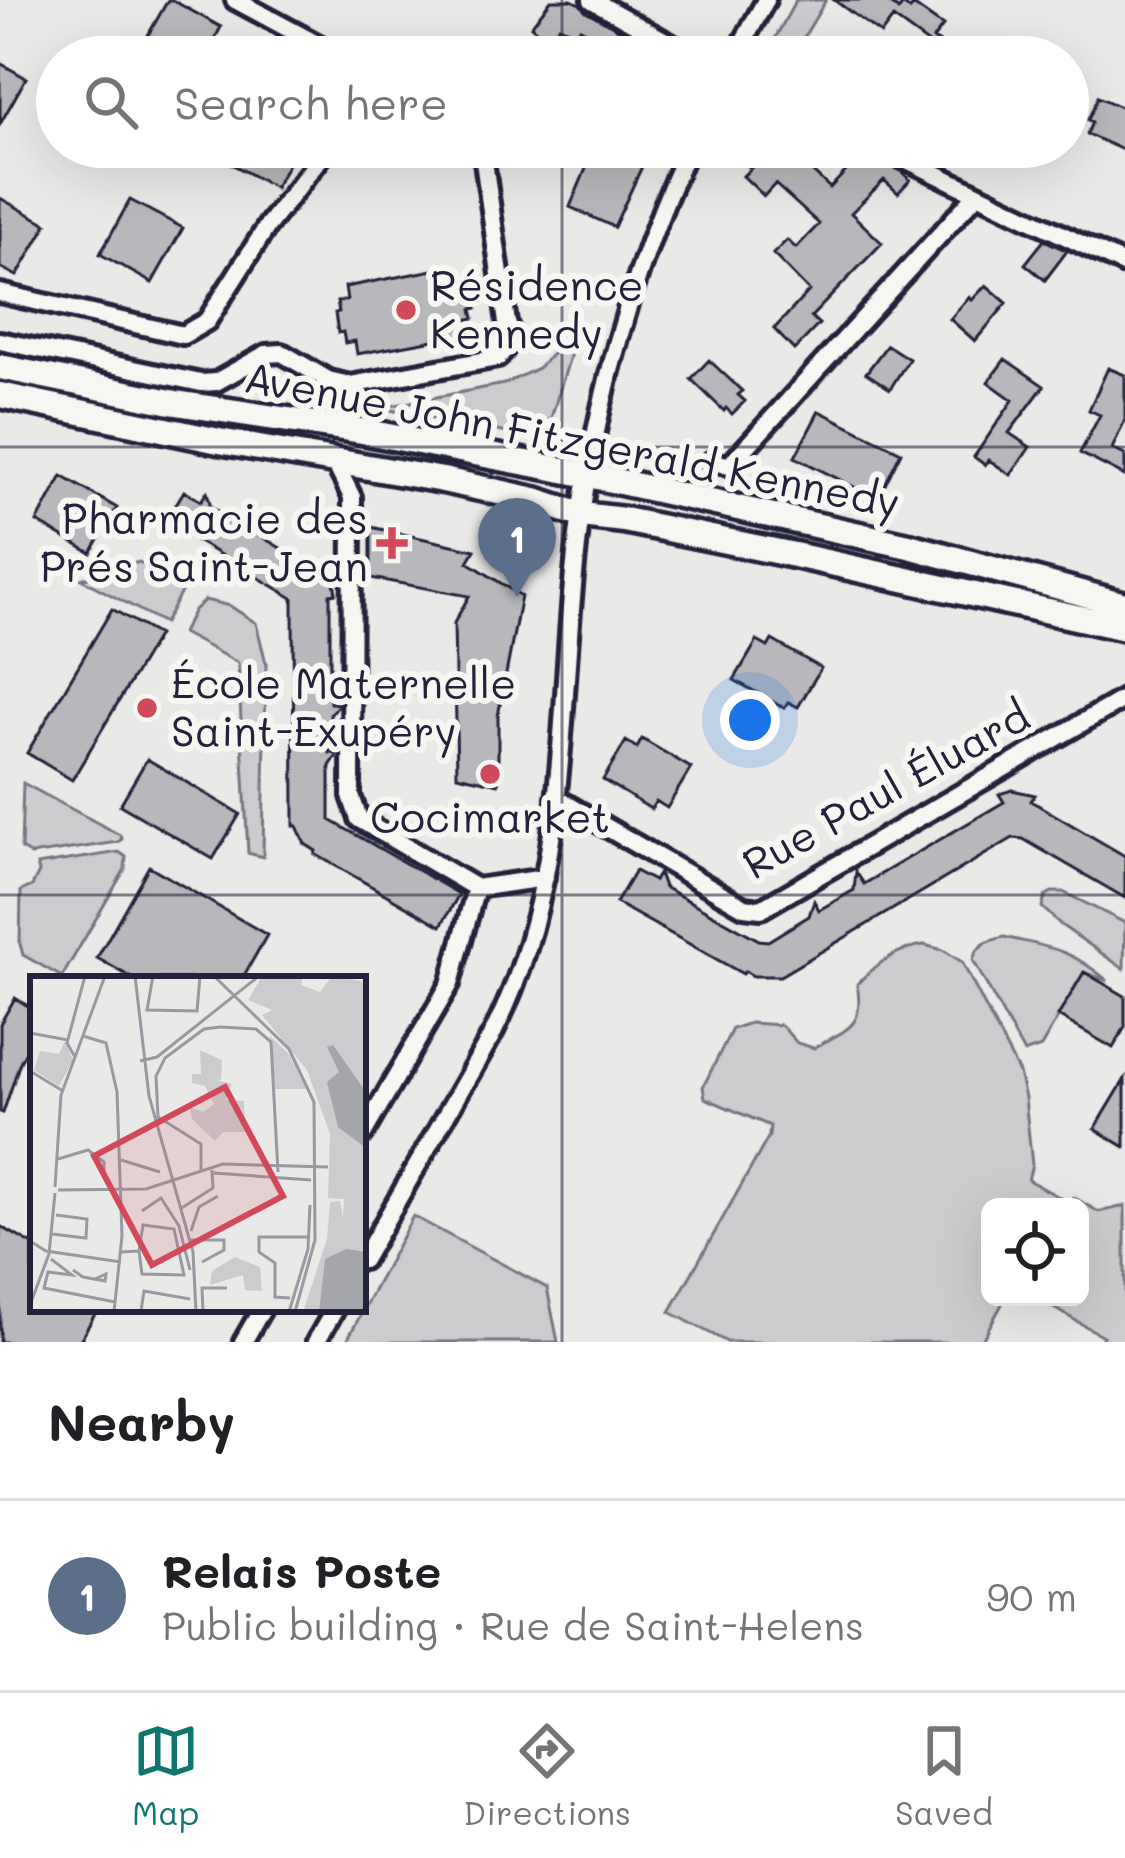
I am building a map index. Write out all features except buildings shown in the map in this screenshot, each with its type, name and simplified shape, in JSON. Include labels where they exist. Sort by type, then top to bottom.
[{"type":"main road","name":"Avenue John Fitzgerald Kennedy","points":[[0,367],[176,403],[362,431],[589,475],[909,546],[1125,605]]},
{"type":"main road","name":"Avenue John Fitzgerald Kennedy","points":[[0,395],[536,500],[581,515],[842,565],[1125,628]]},
{"type":"street","points":[[235,0],[301,36]]},
{"type":"street","points":[[592,0],[656,36]]},
{"type":"street","points":[[746,36],[766,0]]},
{"type":"street","points":[[0,293],[183,335],[196,330],[208,321],[268,225],[313,168]]},
{"type":"street","points":[[0,341],[201,383],[216,382],[266,354],[283,352],[307,370],[350,385],[498,358],[513,338],[485,168]]},
{"type":"street","points":[[366,1255],[512,996],[527,953],[545,878],[556,799],[581,515],[612,364],[639,271],[679,168]]},
{"type":"street","points":[[922,168],[1125,265]]},
{"type":"street","points":[[712,460],[729,466],[976,195]]},
{"type":"street","points":[[333,459],[352,497],[351,796],[359,819],[476,888],[545,878]]},
{"type":"street","name":"Rue Paul Éluard","points":[[556,799],[744,908],[761,909],[1125,698]]},
{"type":"street","points":[[366,1129],[450,983],[476,888]]},
{"type":"street","points":[[243,1342],[260,1312]]},
{"type":"street","points":[[316,1342],[333,1312]]},
{"type":"shaded area","points":[[796,0],[826,0],[805,36],[776,36]]},
{"type":"shaded area","points":[[565,341],[573,347],[551,418],[540,430],[522,436],[380,408],[504,384],[538,368]]},
{"type":"shaded area","points":[[139,562],[185,585],[164,623],[81,579]]},
{"type":"shaded area","points":[[205,600],[230,606],[256,623],[266,663],[263,857],[248,853],[238,663],[182,633]]},
{"type":"shaded area","points":[[23,783],[122,839],[31,855],[21,849]]},
{"type":"shaded area","points":[[119,852],[126,857],[125,869],[63,976],[23,955],[20,944],[21,891],[32,886],[37,865]]},
{"type":"shaded area","points":[[1063,892],[1125,923],[1124,969],[1042,907],[1045,896]]},
{"type":"shaded area","points":[[1004,937],[1071,955],[1108,981],[1084,972],[1041,1047],[1024,1053],[973,960],[984,944]]},
{"type":"shaded area","points":[[914,947],[943,950],[962,962],[1019,1073],[1032,1165],[1028,1180],[1061,1198],[981,1198],[981,1306],[1001,1306],[981,1342],[727,1342],[670,1312],[769,1136],[770,1126],[705,1098],[703,1087],[732,1029],[750,1023],[781,1025],[797,1043],[814,1048],[845,1031],[856,1018],[857,984],[879,964]]},
{"type":"shaded area","points":[[1089,1206],[1099,1212],[1125,1206],[1125,1342],[1100,1342],[1103,1336],[1050,1306],[1089,1306]]},
{"type":"shaded area","points":[[413,1216],[547,1288],[558,1342],[346,1342]]},
{"type":"place","name":"Résidence Kennedy","points":[[406,310]]},
{"type":"place","name":"Pharmacie des Prés Saint-Jean","points":[[392,543]]},
{"type":"place","name":"Relais Poste","points":[[517,597]]},
{"type":"place","name":"École Maternelle Saint-Exupéry","points":[[147,708]]},
{"type":"place","name":"Cocimarket","points":[[490,774]]}]
